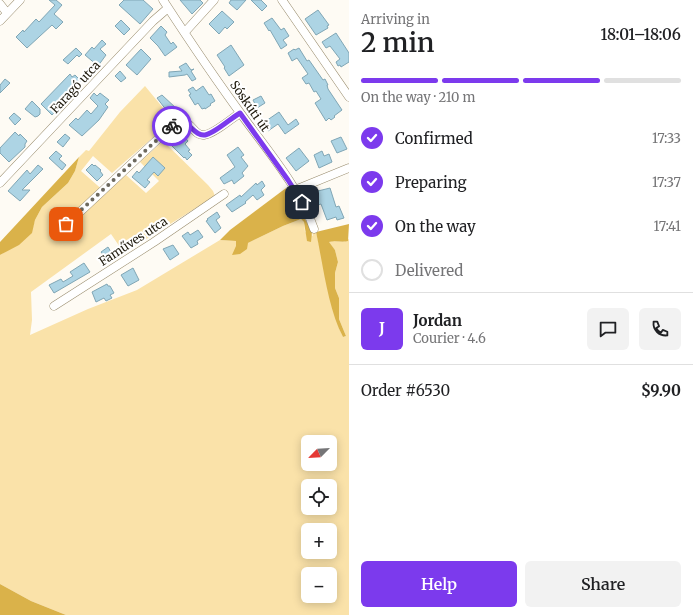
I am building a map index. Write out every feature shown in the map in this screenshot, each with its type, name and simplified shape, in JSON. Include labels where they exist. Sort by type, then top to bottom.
[{"type":"street","points":[[0,21],[20,0]]},
{"type":"street","name":"Sóskúti út","points":[[163,0],[240,113],[295,190],[314,229]]},
{"type":"street","points":[[185,32],[214,0]]},
{"type":"street","points":[[282,0],[349,97]]},
{"type":"street","points":[[0,4],[7,13]]},
{"type":"street","name":"Faragó utca","points":[[0,183],[153,21],[168,8]]},
{"type":"street","points":[[66,224],[174,124],[183,122],[189,124],[198,134],[203,136],[209,134],[240,113]]},
{"type":"street","points":[[295,190],[349,168]]},
{"type":"street","name":"Faműves utca","points":[[54,306],[154,242],[224,194]]},
{"type":"shaded area","points":[[145,86],[173,120],[112,173],[93,156],[81,171],[105,192],[126,175],[146,193],[159,181],[140,162],[163,141],[208,185],[215,196],[124,253],[111,234],[31,292],[32,320],[30,335],[88,309],[137,290],[220,240],[236,241],[236,246],[248,243],[301,219],[304,222],[305,232],[313,236],[312,232],[316,232],[339,328],[343,337],[346,336],[339,319],[339,298],[335,288],[335,273],[338,262],[335,250],[328,242],[344,242],[349,239],[349,615],[66,615],[31,601],[0,584],[0,255],[31,233],[35,220],[42,207],[68,183],[75,171],[79,157],[86,150],[89,151],[120,112]]},
{"type":"shaded area","points":[[79,157],[75,171],[68,183],[42,207],[35,220],[32,233],[19,245],[0,255],[0,242]]},
{"type":"shaded area","points":[[286,188],[291,193],[312,232],[311,242],[307,241],[304,222],[301,219],[248,243],[247,249],[240,254],[232,255],[236,246],[236,241],[220,240],[230,230]]},
{"type":"shaded area","points":[[349,224],[348,241],[329,242],[335,250],[338,262],[335,273],[335,288],[339,298],[339,319],[346,336],[343,337],[333,313],[326,286],[316,232]]},
{"type":"shaded area","points":[[0,584],[31,601],[66,615],[0,615]]},
{"type":"building","points":[[49,0],[56,0],[62,5],[54,14],[63,22],[56,29],[52,25],[27,48],[16,37],[23,30],[24,32],[36,19],[39,22],[55,5]]},
{"type":"building","points":[[124,0],[143,0],[153,9],[140,24],[119,5]]},
{"type":"building","points":[[180,0],[200,0],[203,3],[192,14]]},
{"type":"building","points":[[231,0],[246,0],[237,10],[229,3]]},
{"type":"building","points":[[251,0],[261,0],[267,6],[262,11]]},
{"type":"building","points":[[318,10],[329,25],[327,26],[328,28],[316,35],[305,19]]},
{"type":"building","points":[[222,11],[234,22],[227,29],[225,27],[219,34],[209,24]]},
{"type":"building","points":[[272,18],[281,30],[284,28],[289,36],[283,40],[287,45],[281,49],[264,23]]},
{"type":"building","points":[[121,20],[130,29],[124,35],[115,26]]},
{"type":"building","points":[[161,26],[167,32],[165,35],[171,44],[173,42],[177,47],[165,56],[150,38]]},
{"type":"building","points":[[336,33],[349,53],[349,62],[341,67],[340,65],[338,66],[336,62],[340,59],[330,46],[326,48],[322,42]]},
{"type":"building","points":[[102,40],[106,44],[100,49],[106,55],[98,66],[85,55],[92,47],[94,49]]},
{"type":"building","points":[[231,45],[244,65],[229,76],[217,55]]},
{"type":"building","points":[[76,48],[82,54],[79,57],[77,55],[68,64],[63,60]]},
{"type":"building","points":[[299,48],[307,61],[309,60],[323,80],[325,79],[328,89],[342,110],[331,120],[329,118],[326,121],[315,103],[321,99],[316,91],[314,92],[309,83],[306,84],[302,78],[308,74],[297,58],[292,61],[288,53]]},
{"type":"building","points":[[141,49],[151,59],[137,75],[126,65]]},
{"type":"building","points":[[186,63],[191,70],[194,69],[191,71],[196,79],[192,81],[187,74],[169,77],[169,72],[182,71],[179,67]]},
{"type":"building","points":[[120,71],[126,78],[121,82],[115,76]]},
{"type":"building","points":[[70,74],[72,77],[75,75],[81,81],[52,115],[41,104]]},
{"type":"building","points":[[5,79],[10,83],[0,93],[0,85]]},
{"type":"building","points":[[203,86],[209,95],[211,94],[215,101],[205,109],[202,109],[198,103],[195,105],[189,95],[191,94],[188,90],[193,87],[196,91]]},
{"type":"building","points":[[94,93],[97,96],[100,93],[109,100],[105,104],[108,107],[99,120],[82,136],[69,125],[76,118],[78,120],[87,110],[91,114],[98,106],[90,98]]},
{"type":"building","points":[[162,95],[177,109],[170,115],[157,98]]},
{"type":"building","points":[[261,96],[265,103],[257,108],[253,100]]},
{"type":"building","points":[[32,101],[40,109],[40,114],[35,117],[25,109]]},
{"type":"building","points":[[279,112],[288,125],[296,119],[299,124],[285,134],[278,124],[268,131],[263,123]]},
{"type":"building","points":[[14,113],[21,119],[15,125],[9,118]]},
{"type":"building","points":[[15,132],[19,136],[20,134],[27,141],[25,147],[9,162],[0,153],[0,148]]},
{"type":"building","points":[[65,134],[70,138],[63,147],[57,142]]},
{"type":"building","points":[[183,135],[188,141],[185,144],[190,150],[188,151],[192,155],[187,160],[169,143],[175,137],[178,140]]},
{"type":"building","points":[[341,137],[347,149],[337,153],[331,141]]},
{"type":"building","points":[[238,147],[244,155],[241,157],[248,166],[242,173],[244,176],[234,184],[232,180],[224,184],[220,178],[235,167],[227,155]]},
{"type":"building","points":[[299,148],[309,161],[296,171],[286,158]]},
{"type":"building","points":[[56,151],[62,156],[59,159],[66,165],[62,170],[49,158]]},
{"type":"building","points":[[322,151],[324,156],[329,154],[332,162],[319,168],[314,155]]},
{"type":"building","points":[[153,157],[165,168],[158,176],[154,172],[147,180],[150,182],[145,188],[132,177],[137,171],[139,173]]},
{"type":"building","points":[[92,164],[101,170],[100,171],[103,175],[97,181],[86,170]]},
{"type":"building","points":[[38,165],[43,169],[22,190],[30,190],[20,201],[8,191],[27,170],[30,174]]},
{"type":"building","points":[[262,181],[265,186],[261,190],[264,195],[257,200],[253,195],[245,202],[246,203],[232,212],[226,205],[240,195],[241,197],[256,183],[257,185]]},
{"type":"building","points":[[330,188],[336,207],[339,206],[344,218],[337,220],[336,217],[327,220],[321,204],[318,205],[314,192]]},
{"type":"building","points":[[217,212],[220,217],[216,220],[221,228],[215,233],[206,221]]},
{"type":"building","points":[[198,230],[203,237],[197,241],[198,244],[191,248],[182,236],[188,232],[190,235]]},
{"type":"building","points":[[173,245],[179,254],[170,260],[163,249]]},
{"type":"building","points":[[108,247],[114,257],[104,264],[100,259],[104,256],[101,252]]},
{"type":"building","points":[[84,263],[90,272],[54,293],[49,285],[61,279],[63,282],[73,276],[70,272]]},
{"type":"building","points":[[133,268],[139,280],[128,286],[121,275]]},
{"type":"building","points":[[107,284],[114,293],[110,295],[112,298],[106,301],[104,298],[96,302],[92,292]]},
{"type":"way so far","points":[[66,224],[172,126]]},
{"type":"route","points":[[172,126],[183,122],[189,124],[198,134],[203,136],[209,134],[240,113],[302,202]]}]
